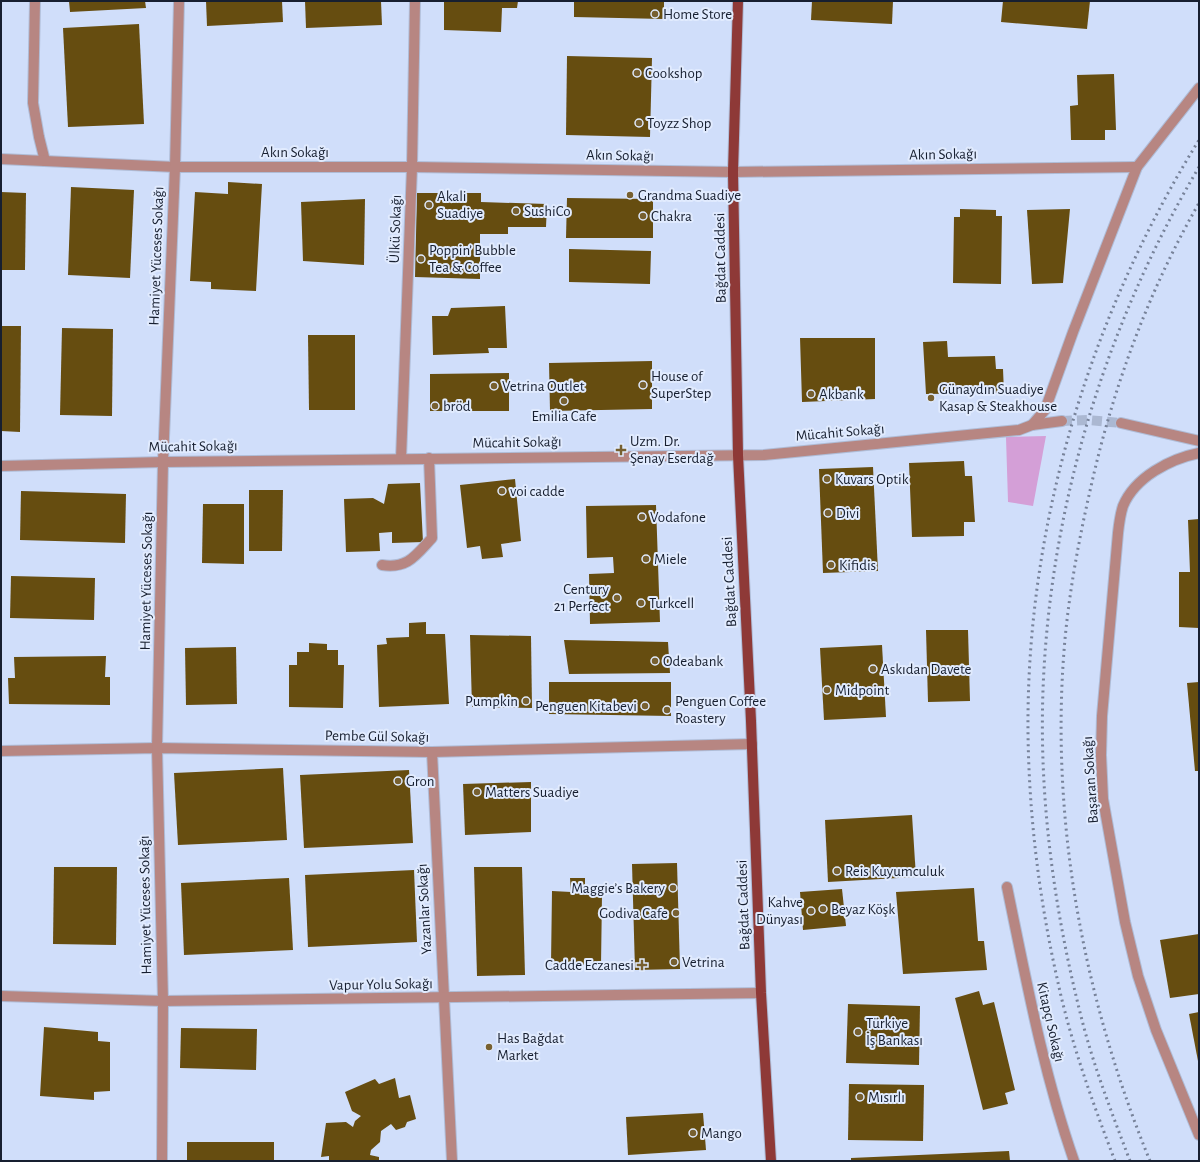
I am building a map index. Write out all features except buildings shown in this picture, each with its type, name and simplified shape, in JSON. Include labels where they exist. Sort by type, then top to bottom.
[{"type":"main road","name":"Bağdat Caddesi","points":[[738,1],[733,172],[738,455],[752,744],[761,993],[771,1161]]},
{"type":"street","points":[[35,1],[33,103],[39,138],[45,161]]},
{"type":"street","name":"Hamiyet Yüceses Sokağı","points":[[162,1161],[163,1001],[157,748],[163,462],[175,167],[179,1]]},
{"type":"street","name":"Ülkü Sokağı","points":[[401,459],[412,167],[415,1]]},
{"type":"street","points":[[1032,425],[1045,410],[1073,332],[1137,167],[1199,88]]},
{"type":"street","name":"Akın Sokağı","points":[[1,159],[175,167],[412,167],[733,172],[1137,167]]},
{"type":"street","name":"Mücahit Sokağı","points":[[1,466],[429,458],[764,455],[1019,430],[1032,425],[1062,421]]},
{"type":"street","points":[[1120,423],[1199,441]]},
{"type":"street","name":"Başaran Sokağı","points":[[1199,453],[1171,462],[1147,476],[1131,493],[1121,512],[1103,708],[1101,755],[1102,787],[1105,813],[1127,934],[1138,976],[1154,1024],[1199,1135]]},
{"type":"street","points":[[382,565],[397,566],[411,561],[432,538],[429,458]]},
{"type":"street","name":"Pembe Gül Sokağı","points":[[1,751],[157,748],[432,752],[752,744]]},
{"type":"street","name":"Yazanlar Sokağı","points":[[432,752],[452,1161]]},
{"type":"street","name":"Kitapçı Sokağı","points":[[1007,887],[1029,995],[1048,1075],[1057,1110],[1074,1161]]},
{"type":"street","name":"Vapur Yolu Sokağı","points":[[1,996],[163,1001],[761,993]]},
{"type":"shaded area","points":[[1046,436],[1033,506],[1008,502],[1006,437]]},
{"type":"tunnel","points":[[1062,421],[1088,420],[1121,423]]},
{"type":"railway","points":[[1115,1161],[1090,1093],[1068,1024],[1045,918],[1036,856],[1030,795],[1028,733],[1030,655],[1039,577],[1052,500],[1072,424],[1096,350],[1126,278],[1160,207],[1199,140]]},
{"type":"railway","points":[[1130,1161],[1093,1058],[1072,980],[1063,936],[1045,803],[1042,714],[1044,669],[1050,603],[1060,538],[1074,473],[1092,409],[1113,346],[1138,285],[1167,225],[1199,167]]},
{"type":"railway","points":[[1150,1161],[1126,1099],[1106,1035],[1089,971],[1076,905],[1067,839],[1062,773],[1061,706],[1067,619],[1076,560],[1083,521],[1101,446],[1122,374],[1149,304],[1164,270],[1199,203]]},
{"type":"place","name":"Home Store","points":[[655,14]]},
{"type":"place","name":"Cookshop","points":[[637,73]]},
{"type":"place","name":"Toyzz Shop","points":[[639,123]]},
{"type":"place","name":"Grandma Suadiye","points":[[630,195]]},
{"type":"place","name":"Akali Suadiye","points":[[429,205]]},
{"type":"place","name":"SushiCo","points":[[516,211]]},
{"type":"place","name":"Chakra","points":[[643,216]]},
{"type":"place","name":"Poppin’ Bubble Tea & Coffee","points":[[421,259]]},
{"type":"place","name":"House of SuperStep","points":[[643,385]]},
{"type":"place","name":"Vetrina Outlet","points":[[494,386]]},
{"type":"place","name":"Akbank","points":[[811,394]]},
{"type":"place","name":"Günaydın Suadiye Kasap & Steakhouse","points":[[931,398]]},
{"type":"place","name":"Emilia Cafe","points":[[564,401]]},
{"type":"place","name":"bröd","points":[[435,406]]},
{"type":"place","name":"Uzm. Dr. Şenay Eserdağ","points":[[621,450]]},
{"type":"place","name":"Kuvars Optik","points":[[827,479]]},
{"type":"place","name":"voi cadde","points":[[502,491]]},
{"type":"place","name":"Divi","points":[[828,513]]},
{"type":"place","name":"Vodafone","points":[[642,517]]},
{"type":"place","name":"Miele","points":[[646,559]]},
{"type":"place","name":"Kifidis","points":[[831,565]]},
{"type":"place","name":"Century 21 Perfect","points":[[617,598]]},
{"type":"place","name":"Turkcell","points":[[641,603]]},
{"type":"place","name":"Odeabank","points":[[655,661]]},
{"type":"place","name":"Askıdan Davete","points":[[873,669]]},
{"type":"place","name":"Midpoint","points":[[827,690]]},
{"type":"place","name":"Pumpkin","points":[[526,701]]},
{"type":"place","name":"Penguen Kitabevi","points":[[645,706]]},
{"type":"place","name":"Penguen Coffee Roastery","points":[[667,710]]},
{"type":"place","name":"Gron","points":[[398,781]]},
{"type":"place","name":"Matters Suadiye","points":[[477,792]]},
{"type":"place","name":"Reis Kuyumculuk","points":[[837,871]]},
{"type":"place","name":"Maggie’s Bakery","points":[[673,888]]},
{"type":"place","name":"Beyaz Köşk","points":[[823,909]]},
{"type":"place","name":"Kahve Dünyası","points":[[811,911]]},
{"type":"place","name":"Godiva Cafe","points":[[676,913]]},
{"type":"place","name":"Vetrina","points":[[674,962]]},
{"type":"place","name":"Cadde Eczanesi","points":[[642,965]]},
{"type":"place","name":"Türkiye İş Bankası","points":[[858,1032]]},
{"type":"place","name":"Has Bağdat Market","points":[[489,1047]]},
{"type":"place","name":"Mısırlı","points":[[860,1097]]},
{"type":"place","name":"Mango","points":[[693,1133]]}]
